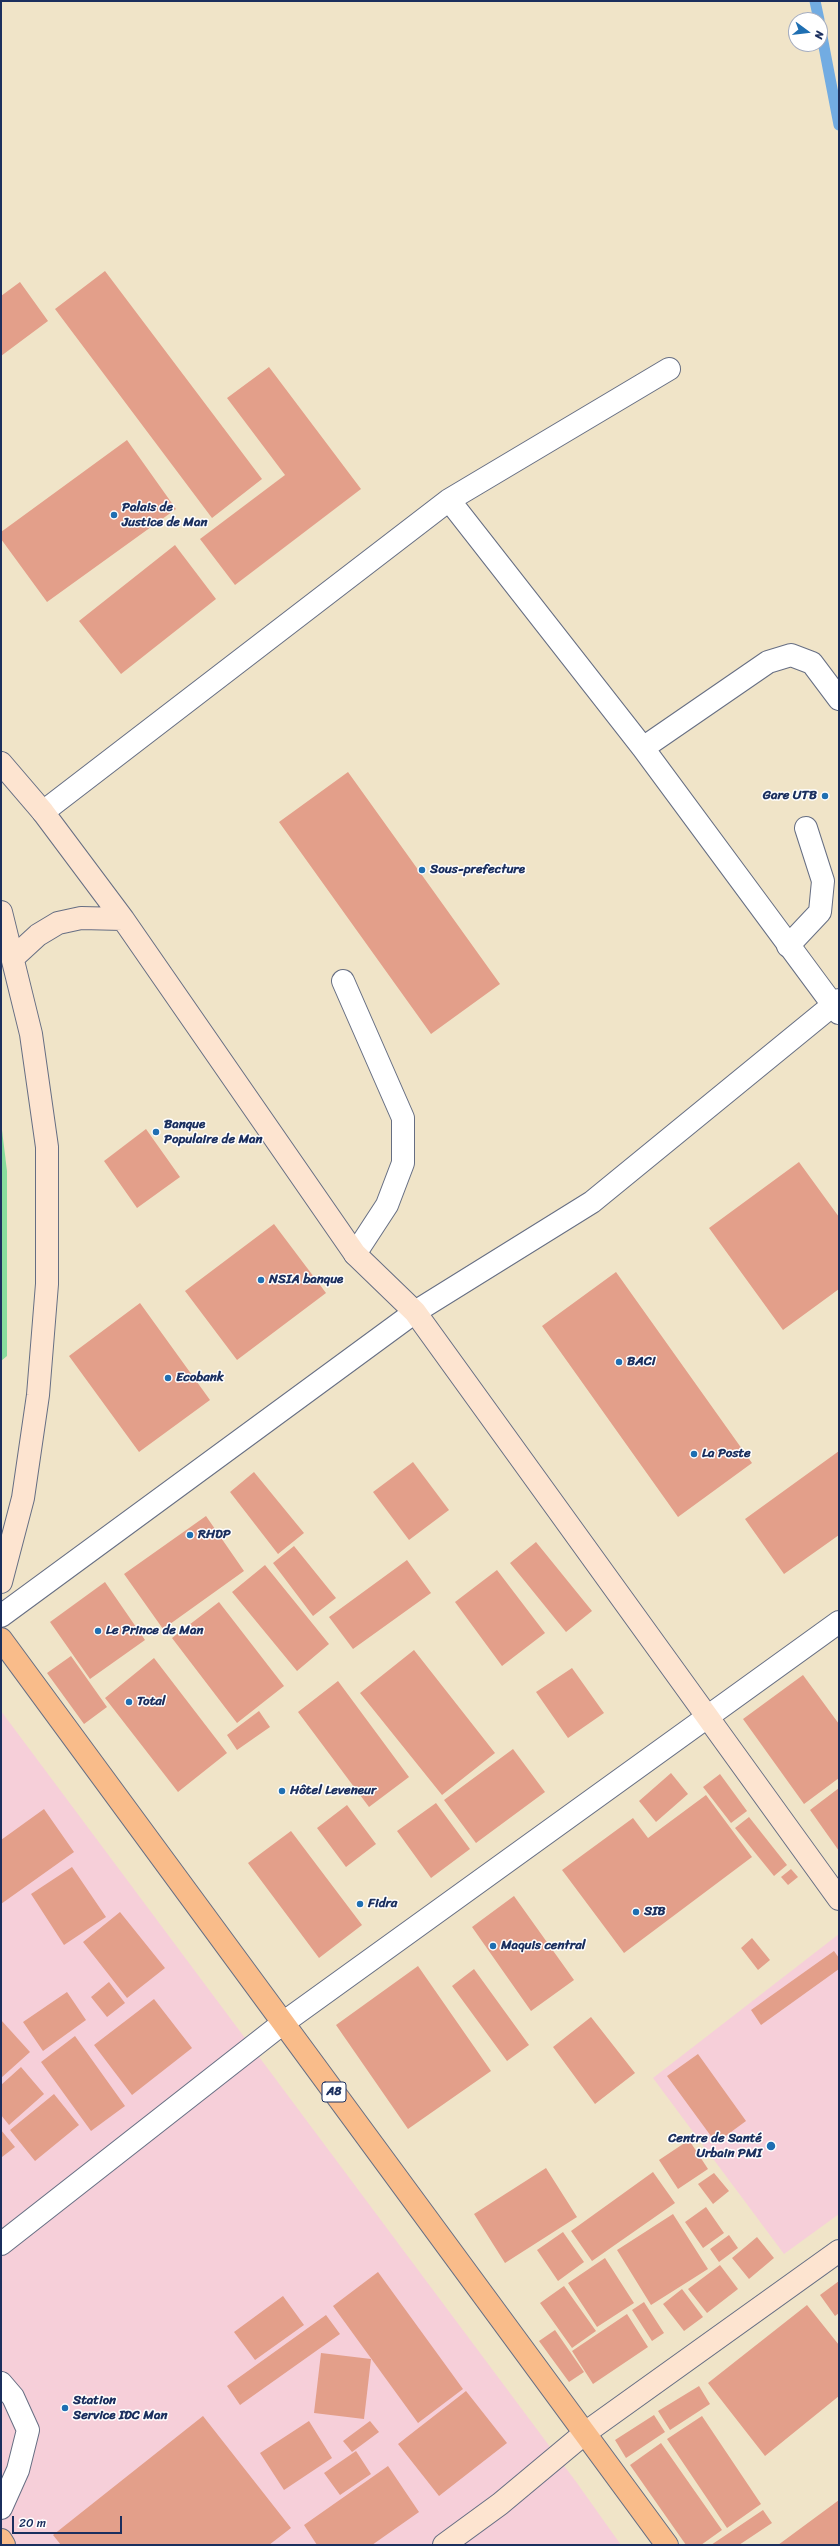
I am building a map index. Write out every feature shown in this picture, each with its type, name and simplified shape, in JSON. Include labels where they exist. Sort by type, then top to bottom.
[{"type":"main road","name":"A8","points":[[1,1639],[667,2545]]},
{"type":"street","points":[[43,812],[449,500],[669,369]]},
{"type":"street","points":[[1,1616],[415,1312],[592,1202],[837,1006],[788,946],[643,748],[449,500]]},
{"type":"street","points":[[643,748],[768,662],[791,655],[812,663],[839,699]]},
{"type":"street","points":[[1,763],[43,812],[123,919],[355,1254],[415,1312],[839,1899]]},
{"type":"street","points":[[788,946],[820,912],[824,881],[806,828]]},
{"type":"street","points":[[1,912],[31,1034],[47,1147],[47,1284],[38,1395],[23,1498],[1,1582]]},
{"type":"street","points":[[13,958],[38,935],[58,923],[81,918],[123,919]]},
{"type":"street","points":[[343,981],[403,1118],[403,1162],[387,1205],[355,1254]]},
{"type":"street","points":[[1,2244],[283,2023],[839,1622]]},
{"type":"street","points":[[444,2545],[500,2504],[585,2433],[839,2251]]},
{"type":"street","points":[[1,2383],[13,2397],[28,2430],[18,2470],[1,2508]]},
{"type":"shaded area","points":[[1,1711],[577,2483],[621,2545],[1,2545]]},
{"type":"shaded area","name":"Centre de Santé Urbain PMI","points":[[839,1934],[839,2214],[784,2254],[653,2078]]},
{"type":"green space","points":[[1,1122],[7,1171],[7,1356],[1,1361]]},
{"type":"building","points":[[105,271],[262,479],[212,518],[55,309]]},
{"type":"building","points":[[20,282],[48,321],[1,356],[1,296]]},
{"type":"building","points":[[269,367],[361,489],[235,585],[200,539],[285,475],[227,398]]},
{"type":"building","points":[[127,440],[176,509],[47,602],[1,539],[1,532]]},
{"type":"building","points":[[175,545],[216,599],[121,674],[79,621]]},
{"type":"building","points":[[348,772],[500,984],[431,1034],[279,822]]},
{"type":"building","points":[[146,1129],[180,1177],[137,1208],[104,1161]]},
{"type":"building","points":[[799,1162],[839,1217],[839,1289],[783,1330],[709,1228]]},
{"type":"building","points":[[274,1224],[326,1293],[237,1360],[185,1291]]},
{"type":"building","points":[[616,1272],[752,1463],[678,1517],[542,1326]]},
{"type":"building","points":[[140,1303],[210,1400],[139,1452],[69,1356]]},
{"type":"building","points":[[839,1451],[839,1535],[784,1574],[745,1519]]},
{"type":"building","points":[[413,1462],[449,1510],[409,1540],[373,1492]]},
{"type":"building","points":[[254,1472],[304,1533],[278,1554],[230,1492]]},
{"type":"building","points":[[206,1516],[244,1571],[163,1629],[124,1574]]},
{"type":"building","points":[[536,1542],[592,1611],[566,1632],[510,1563]]},
{"type":"building","points":[[294,1546],[336,1598],[313,1616],[273,1563]]},
{"type":"building","points":[[407,1560],[431,1593],[353,1649],[329,1617]]},
{"type":"building","points":[[265,1565],[329,1644],[297,1671],[232,1592]]},
{"type":"building","points":[[497,1570],[545,1633],[502,1666],[455,1602]]},
{"type":"building","name":"Le Prince de Man","points":[[105,1582],[145,1640],[90,1679],[50,1622]]},
{"type":"building","points":[[219,1602],[284,1686],[237,1723],[172,1638]]},
{"type":"building","points":[[414,1650],[495,1753],[442,1795],[360,1693]]},
{"type":"building","points":[[71,1656],[107,1707],[84,1724],[47,1673]]},
{"type":"building","points":[[154,1658],[227,1753],[178,1792],[105,1698]]},
{"type":"building","points":[[572,1668],[604,1713],[568,1738],[536,1692]]},
{"type":"building","points":[[803,1675],[839,1724],[839,1778],[804,1804],[743,1719]]},
{"type":"building","points":[[338,1681],[409,1777],[369,1807],[298,1712]]},
{"type":"building","points":[[259,1711],[270,1727],[237,1750],[227,1735]]},
{"type":"building","points":[[513,1749],[545,1792],[476,1843],[444,1800]]},
{"type":"building","points":[[671,1773],[688,1794],[656,1822],[639,1801]]},
{"type":"building","points":[[720,1774],[747,1811],[731,1823],[703,1787]]},
{"type":"building","points":[[839,1788],[839,1851],[810,1810]]},
{"type":"building","name":"SIB","points":[[706,1795],[752,1857],[624,1953],[562,1870],[633,1818],[648,1838]]},
{"type":"building","points":[[436,1803],[470,1849],[431,1878],[397,1831]]},
{"type":"building","points":[[347,1805],[376,1844],[346,1867],[317,1828]]},
{"type":"building","points":[[44,1809],[74,1852],[1,1904],[1,1840]]},
{"type":"building","points":[[749,1817],[787,1865],[774,1876],[735,1828]]},
{"type":"building","points":[[291,1831],[362,1925],[319,1958],[248,1863]]},
{"type":"building","points":[[72,1867],[106,1917],[64,1945],[31,1894]]},
{"type":"building","points":[[791,1869],[798,1877],[788,1885],[781,1877]]},
{"type":"building","points":[[514,1896],[574,1980],[531,2011],[472,1927]]},
{"type":"building","points":[[120,1912],[165,1968],[127,1998],[83,1942]]},
{"type":"building","points":[[752,1938],[770,1960],[758,1970],[741,1948]]},
{"type":"building","points":[[834,1951],[839,1958],[839,1969],[761,2025],[751,2010]]},
{"type":"building","points":[[418,1966],[491,2071],[408,2129],[336,2025]]},
{"type":"building","points":[[474,1969],[529,2045],[507,2061],[452,1986]]},
{"type":"building","points":[[109,1982],[125,2003],[107,2017],[91,1997]]},
{"type":"building","points":[[67,1992],[86,2020],[43,2051],[23,2022]]},
{"type":"building","points":[[154,1999],[192,2048],[132,2095],[94,2045]]},
{"type":"building","points":[[591,2017],[635,2073],[595,2104],[553,2047]]},
{"type":"building","points":[[1,2020],[30,2052],[1,2078]]},
{"type":"building","points":[[75,2036],[125,2106],[91,2131],[41,2062]]},
{"type":"building","points":[[698,2054],[746,2121],[716,2143],[667,2076]]},
{"type":"building","points":[[21,2067],[44,2094],[9,2125],[1,2115],[1,2085]]},
{"type":"building","points":[[54,2094],[79,2125],[35,2161],[10,2130]]},
{"type":"building","points":[[1,2130],[15,2147],[2,2157],[1,2156]]},
{"type":"building","points":[[689,2140],[708,2169],[678,2189],[659,2160]]},
{"type":"building","points":[[546,2168],[577,2217],[505,2263],[474,2214]]},
{"type":"building","points":[[653,2172],[675,2203],[592,2261],[571,2231]]},
{"type":"building","points":[[714,2173],[729,2191],[713,2204],[698,2184]]},
{"type":"building","points":[[706,2207],[724,2233],[703,2248],[685,2222]]},
{"type":"building","points":[[673,2214],[708,2269],[651,2305],[617,2250]]},
{"type":"building","points":[[563,2232],[584,2262],[558,2281],[537,2250]]},
{"type":"building","points":[[729,2235],[738,2248],[719,2262],[710,2249]]},
{"type":"building","points":[[757,2237],[774,2258],[749,2279],[732,2258]]},
{"type":"building","points":[[605,2258],[634,2303],[597,2327],[568,2283]]},
{"type":"building","points":[[720,2265],[738,2289],[707,2313],[688,2289]]},
{"type":"building","points":[[378,2272],[463,2389],[418,2423],[333,2306]]},
{"type":"building","points":[[839,2281],[839,2313],[835,2316],[820,2295]]},
{"type":"building","points":[[564,2286],[596,2331],[572,2348],[540,2303]]},
{"type":"building","points":[[682,2289],[703,2317],[684,2331],[663,2304]]},
{"type":"building","points":[[283,2296],[304,2325],[255,2360],[234,2332]]},
{"type":"building","points":[[644,2302],[664,2333],[652,2341],[632,2310]]},
{"type":"building","points":[[807,2305],[839,2345],[839,2396],[765,2456],[708,2383]]},
{"type":"building","points":[[627,2314],[648,2347],[593,2384],[572,2351]]},
{"type":"building","points":[[326,2315],[340,2334],[240,2405],[227,2386]]},
{"type":"building","points":[[555,2330],[584,2372],[569,2382],[539,2341]]},
{"type":"building","points":[[321,2353],[371,2359],[364,2419],[314,2413]]},
{"type":"building","points":[[699,2386],[710,2404],[670,2430],[658,2411]]},
{"type":"building","points":[[466,2391],[507,2443],[439,2496],[398,2444]]},
{"type":"building","points":[[654,2415],[665,2432],[626,2458],[615,2440]]},
{"type":"building","points":[[203,2416],[291,2528],[269,2545],[61,2545],[53,2535]]},
{"type":"building","points":[[702,2416],[761,2504],[727,2528],[667,2439]]},
{"type":"building","points":[[309,2421],[332,2458],[284,2490],[260,2453]]},
{"type":"building","points":[[370,2421],[379,2432],[352,2452],[343,2441]]},
{"type":"building","points":[[661,2443],[722,2530],[701,2545],[686,2545],[630,2465]]},
{"type":"building","points":[[356,2451],[371,2474],[340,2495],[324,2473]]},
{"type":"building","points":[[388,2466],[419,2512],[372,2545],[317,2545],[304,2525]]},
{"type":"building","points":[[839,2500],[839,2545],[778,2545]]},
{"type":"building","points":[[763,2510],[772,2523],[739,2545],[711,2545]]},
{"type":"waterway","points":[[815,1],[817,12]]},
{"type":"waterway","points":[[825,52],[839,125]]},
{"type":"place","name":"Palais de Justice de Man","points":[[114,515]]},
{"type":"place","name":"Gare UTB","points":[[825,796]]},
{"type":"place","name":"Sous-prefecture","points":[[422,870]]},
{"type":"place","name":"Banque Populaire de Man","points":[[156,1132]]},
{"type":"place","name":"NSIA banque","points":[[261,1280]]},
{"type":"place","name":"BACI","points":[[619,1362]]},
{"type":"place","name":"Ecobank","points":[[168,1378]]},
{"type":"place","name":"La Poste","points":[[694,1454]]},
{"type":"place","name":"RHDP","points":[[190,1535]]},
{"type":"place","name":"Le Prince de Man","points":[[98,1631]]},
{"type":"place","name":"Total","points":[[129,1702]]},
{"type":"place","name":"Hôtel Leveneur","points":[[282,1791]]},
{"type":"place","name":"Fidra","points":[[360,1904]]},
{"type":"place","name":"SIB","points":[[636,1912]]},
{"type":"place","name":"Maquis central","points":[[493,1946]]},
{"type":"place","name":"Centre de Santé Urbain PMI","points":[[771,2146]]},
{"type":"place","name":"Station Service IDC Man","points":[[65,2408]]}]
